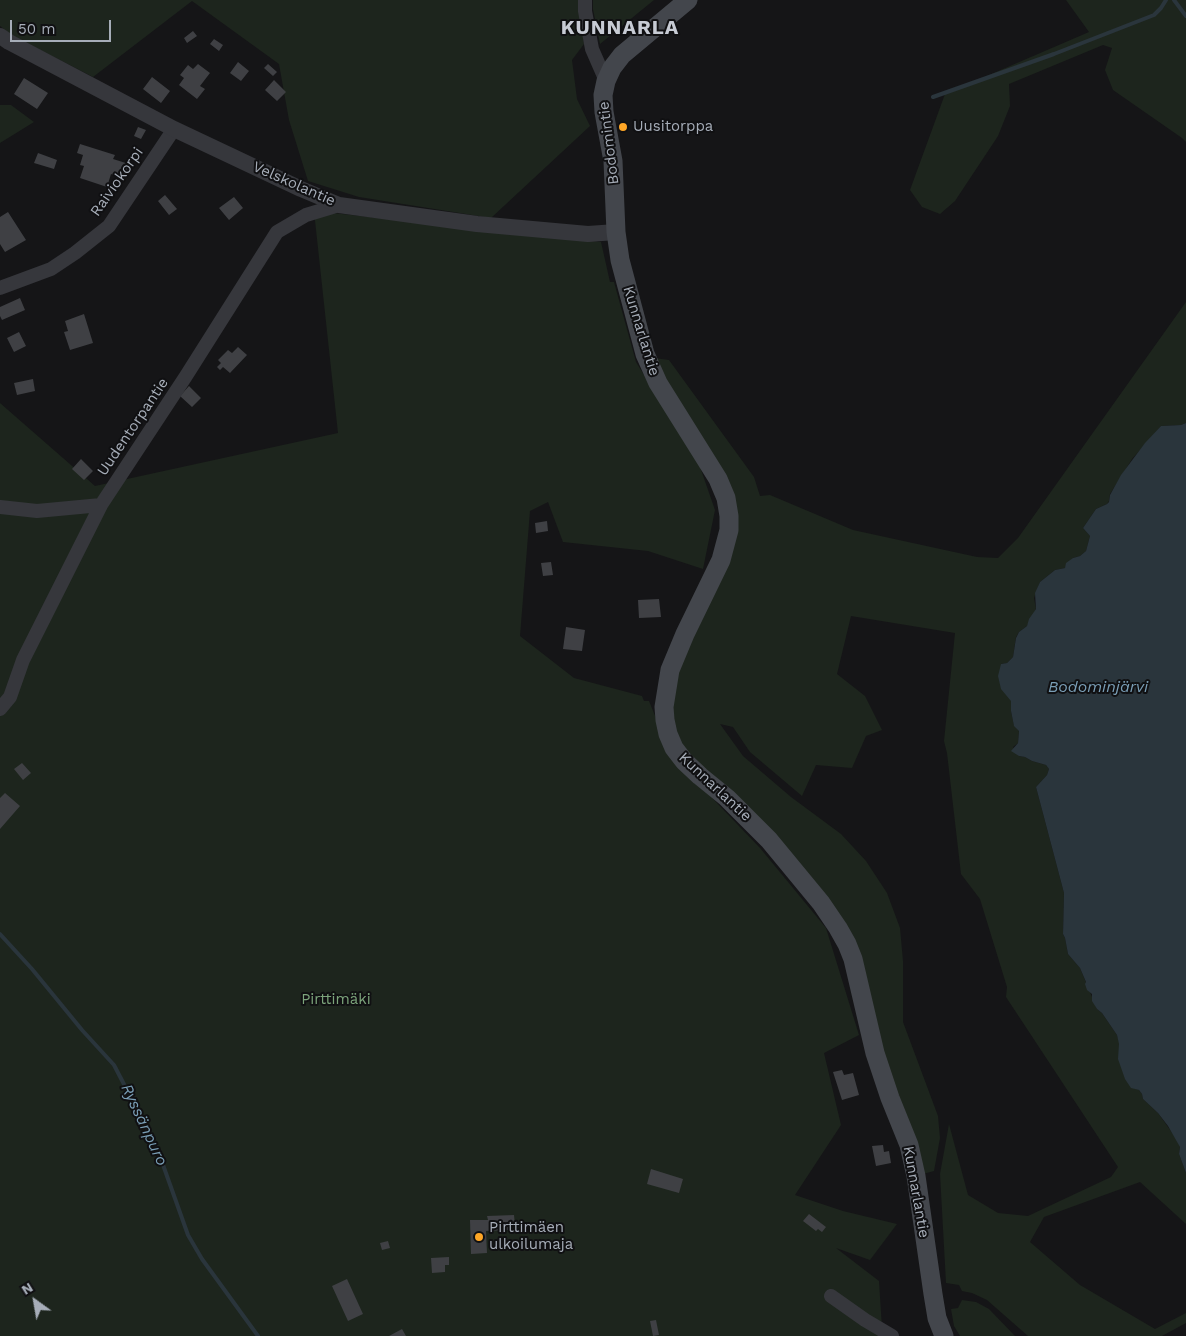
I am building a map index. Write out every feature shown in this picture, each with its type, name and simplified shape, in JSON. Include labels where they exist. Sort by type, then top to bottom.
[{"type":"main road","name":"Bodomintie","points":[[616,232],[613,161],[604,112],[603,95],[606,81],[612,68],[622,55],[688,0]]},
{"type":"main road","name":"Kunnarlantie","points":[[616,232],[620,260],[645,354],[658,383],[718,478],[726,498],[729,516],[729,530],[721,560],[685,634],[670,670],[664,707],[668,734],[674,748],[684,761],[727,798],[769,840],[821,903],[847,944],[853,959],[875,1053],[890,1098],[909,1145],[917,1183],[932,1294],[937,1318],[944,1336]]},
{"type":"street","points":[[585,0],[587,26],[592,49],[606,81]]},
{"type":"street","name":"Velskolantie","points":[[0,36],[174,129],[339,205],[486,224],[588,234],[616,232]]},
{"type":"street","name":"Raiviokorpi","points":[[0,288],[51,269],[75,253],[108,226],[174,129]]},
{"type":"street","name":"Uudentorpantie","points":[[0,708],[10,697],[23,660],[101,504],[186,376],[277,232],[306,215],[339,205]]},
{"type":"street","points":[[0,507],[37,511],[101,504]]},
{"type":"street","points":[[831,1296],[892,1336]]},
{"type":"green space","points":[[0,0],[578,0],[584,44],[572,60],[577,99],[590,126],[491,218],[359,197],[308,181],[289,120],[279,64],[192,1],[93,77],[13,36],[0,26]]},
{"type":"green space","points":[[593,0],[654,0],[600,44]]},
{"type":"green space","points":[[1066,0],[1186,0],[1186,142],[1113,90],[1105,70],[1112,48],[1103,45],[1009,84],[1010,106],[998,136],[955,201],[940,214],[922,207],[910,190],[945,94],[1089,32]]},
{"type":"green space","points":[[0,105],[11,105],[34,122],[0,143]]},
{"type":"green space","name":"Pirttimäki","points":[[314,211],[601,242],[610,282],[614,282],[636,362],[699,464],[715,510],[703,569],[648,551],[563,542],[548,502],[530,511],[520,636],[574,678],[642,696],[644,701],[649,701],[671,755],[760,848],[826,928],[859,1035],[824,1053],[841,1125],[795,1195],[843,1211],[897,1224],[870,1260],[836,1248],[879,1281],[882,1328],[887,1336],[0,1336],[0,403],[95,486],[338,433]]},
{"type":"green space","points":[[1186,302],[1186,423],[1161,426],[1132,459],[1110,494],[1107,504],[1096,509],[1083,528],[1090,536],[1086,551],[1080,556],[1073,558],[1065,568],[1055,570],[1040,582],[1034,598],[1036,609],[1027,626],[1016,637],[1013,657],[1007,663],[1001,664],[1001,667],[1012,701],[1011,711],[1014,725],[1019,731],[1018,743],[1013,747],[1019,756],[1046,765],[1049,769],[1047,775],[1036,787],[1064,893],[1063,934],[1068,954],[1080,968],[1097,1009],[1102,1013],[1117,1035],[1134,1088],[1139,1090],[1143,1099],[1158,1113],[1178,1141],[1180,1147],[1179,1154],[1186,1173],[1186,1224],[1140,1182],[1044,1217],[1030,1242],[1080,1285],[1155,1329],[1186,1313],[1186,1323],[1162,1336],[1028,1336],[987,1300],[972,1293],[962,1291],[959,1285],[946,1283],[940,1174],[949,1124],[968,1195],[998,1213],[1028,1216],[1111,1177],[1118,1167],[1006,997],[1007,987],[980,899],[961,874],[944,741],[955,633],[851,616],[837,674],[865,696],[882,730],[866,736],[852,768],[816,765],[802,796],[750,752],[733,727],[720,724],[743,756],[791,797],[841,834],[866,861],[887,893],[900,928],[903,961],[903,1022],[938,1116],[940,1138],[934,1171],[923,1174],[883,1064],[856,952],[694,764],[675,735],[670,711],[683,653],[734,520],[654,358],[669,360],[754,477],[760,496],[770,495],[853,530],[977,557],[998,558],[1018,538]]},
{"type":"green space","points":[[962,1300],[976,1302],[989,1309],[1015,1336],[960,1336],[954,1326],[951,1309],[958,1308]]},
{"type":"water","name":"Bodominjärvi","points":[[1186,423],[1186,1173],[1179,1154],[1180,1147],[1168,1126],[1143,1099],[1139,1090],[1131,1088],[1125,1079],[1118,1059],[1119,1044],[1117,1035],[1092,1001],[1092,994],[1087,990],[1080,968],[1068,954],[1063,934],[1064,893],[1036,787],[1047,775],[1049,769],[1046,765],[1019,756],[1011,751],[1018,743],[1019,731],[1014,726],[1011,701],[1001,689],[998,676],[1001,664],[1007,663],[1013,657],[1016,638],[1019,632],[1027,626],[1029,619],[1036,609],[1035,593],[1040,582],[1055,570],[1065,568],[1066,563],[1086,551],[1090,536],[1083,528],[1096,509],[1109,502],[1110,495],[1121,475],[1145,443],[1161,426]]},
{"type":"building","points":[[193,31],[197,36],[187,43],[184,38]]},
{"type":"building","points":[[214,39],[223,45],[219,51],[210,44]]},
{"type":"building","points":[[238,62],[249,71],[241,81],[230,73]]},
{"type":"building","points":[[198,64],[210,73],[200,86],[205,89],[197,99],[179,85],[184,78],[180,75],[188,65],[193,69]]},
{"type":"building","points":[[268,64],[277,72],[273,76],[264,68]]},
{"type":"building","points":[[152,77],[170,91],[161,103],[143,89]]},
{"type":"building","points":[[24,78],[48,93],[37,109],[14,94]]},
{"type":"building","points":[[274,80],[286,92],[277,101],[265,90]]},
{"type":"building","points":[[138,127],[146,130],[141,139],[134,136]]},
{"type":"building","points":[[80,144],[115,155],[113,159],[129,164],[124,179],[111,174],[107,187],[80,178],[84,166],[80,165],[83,155],[77,153]]},
{"type":"building","points":[[38,153],[57,160],[54,169],[34,163]]},
{"type":"building","points":[[165,195],[177,209],[169,215],[158,201]]},
{"type":"building","points":[[234,197],[243,208],[229,220],[219,208]]},
{"type":"building","points":[[8,212],[26,240],[5,252],[0,244],[0,217]]},
{"type":"building","points":[[20,298],[25,310],[2,320],[0,307]]},
{"type":"building","points":[[84,314],[93,343],[70,350],[64,332],[68,331],[65,321]]},
{"type":"building","points":[[19,332],[26,346],[14,352],[7,338]]},
{"type":"building","points":[[238,347],[247,355],[230,373],[223,367],[220,370],[217,367],[221,363],[218,360],[228,350],[232,353]]},
{"type":"building","points":[[33,379],[35,391],[17,395],[14,383]]},
{"type":"building","points":[[189,386],[201,398],[192,407],[180,396]]},
{"type":"building","points":[[81,459],[93,471],[84,480],[72,469]]},
{"type":"building","points":[[547,521],[548,531],[536,533],[535,523]]},
{"type":"building","points":[[551,562],[553,575],[543,576],[541,563]]},
{"type":"building","points":[[659,599],[661,617],[639,618],[638,600]]},
{"type":"building","points":[[566,627],[585,630],[582,651],[563,649]]},
{"type":"building","points":[[22,763],[31,773],[23,780],[14,769]]},
{"type":"building","points":[[5,793],[20,806],[0,829],[0,798]]},
{"type":"building","points":[[842,1070],[844,1075],[853,1073],[859,1095],[842,1100],[833,1072]]},
{"type":"building","points":[[883,1145],[884,1152],[889,1151],[891,1163],[876,1166],[872,1146]]},
{"type":"building","points":[[651,1169],[683,1179],[679,1193],[647,1184]]},
{"type":"building","points":[[809,1214],[826,1227],[822,1232],[818,1229],[816,1231],[803,1221]]},
{"type":"building","name":"Pirttimäen ulkoilumaja","points":[[514,1215],[515,1225],[508,1225],[508,1230],[486,1231],[487,1253],[471,1254],[470,1220],[488,1220],[487,1216]]},
{"type":"building","points":[[388,1241],[390,1248],[382,1250],[380,1243]]},
{"type":"building","points":[[449,1257],[449,1265],[445,1265],[445,1272],[432,1273],[431,1258]]},
{"type":"building","points":[[347,1279],[363,1314],[348,1321],[332,1286]]},
{"type":"building","points":[[656,1320],[659,1335],[653,1336],[650,1321]]},
{"type":"building","points":[[402,1329],[406,1336],[389,1336]]},
{"type":"waterway","points":[[933,97],[1054,54],[1154,15],[1166,0]]},
{"type":"waterway","points":[[1174,0],[1186,16]]},
{"type":"waterway","name":"Ryssänpuro","points":[[0,934],[114,1065],[157,1148],[188,1235],[202,1259],[258,1336]]},
{"type":"place","name":"Uusitorppa","points":[[623,127]]},
{"type":"place","name":"Pirttimäen ulkoilumaja","points":[[479,1237]]},
{"type":"district","name":"KUNNARLA","points":[[620,28]]}]
